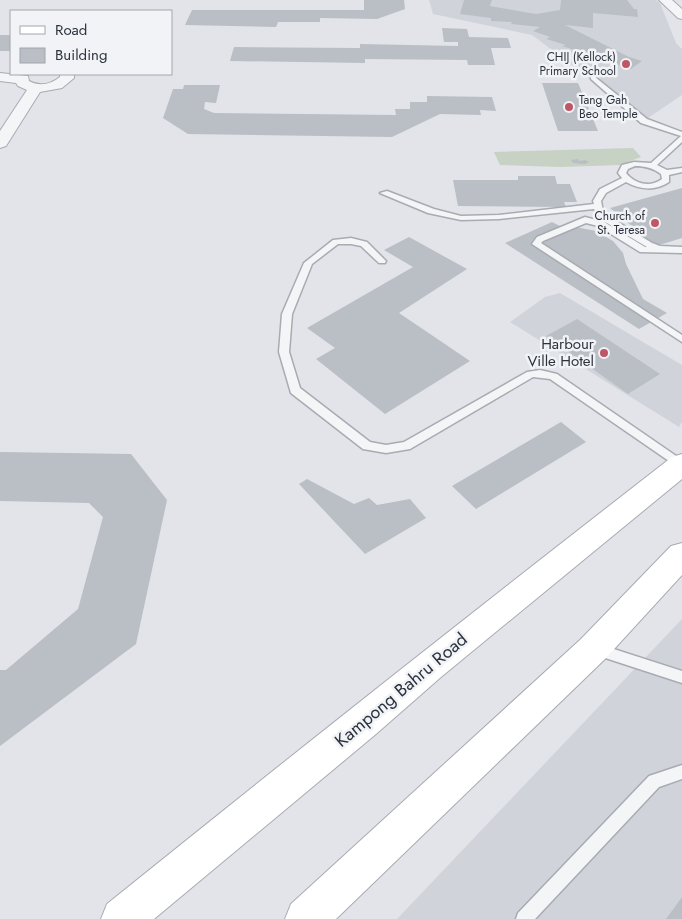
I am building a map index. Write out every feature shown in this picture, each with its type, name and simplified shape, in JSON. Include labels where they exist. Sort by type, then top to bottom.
[{"type":"main road","name":"Kampong Bahru Road","points":[[122,919],[364,722],[429,666],[682,465]]},
{"type":"main road","points":[[306,919],[593,649],[682,555]]},
{"type":"street","points":[[665,0],[682,15]]},
{"type":"street","points":[[0,78],[25,76],[25,85],[36,88],[59,85],[67,78],[67,75]]},
{"type":"street","points":[[0,143],[36,88]]},
{"type":"lane","points":[[593,78],[644,121],[682,136],[652,166]]},
{"type":"lane","points":[[665,173],[666,180],[659,185],[638,184],[626,179],[622,173],[629,165],[640,164],[652,166],[665,173],[682,170]]},
{"type":"lane","points":[[626,179],[603,191],[597,201],[597,206],[605,218],[649,245],[682,250]]},
{"type":"lane","points":[[384,193],[431,211],[461,218],[499,217],[597,206]]},
{"type":"lane","points":[[659,248],[643,250],[601,224],[585,220],[540,239],[536,244],[682,339]]},
{"type":"lane","points":[[382,261],[364,244],[351,241],[336,242],[308,263],[287,314],[284,352],[294,390],[367,446],[386,449],[406,446],[531,374],[540,373],[553,376],[682,465]]},
{"type":"lane","points":[[593,649],[682,677]]},
{"type":"lane","points":[[524,919],[654,781],[682,772]]},
{"type":"shaded area","name":"CHIJ (Kellock) Primary School","points":[[429,0],[656,0],[660,3],[676,43],[682,49],[682,95],[645,120],[532,35],[433,14]]},
{"type":"shaded area","points":[[633,148],[641,157],[620,165],[560,167],[500,165],[494,152]]},
{"type":"shaded area","points":[[560,293],[682,365],[682,422],[679,427],[510,322],[545,297]]},
{"type":"shaded area","points":[[682,619],[682,919],[397,919]]},
{"type":"building","points":[[364,0],[404,0],[405,9],[377,19],[320,18],[320,22],[278,22],[276,27],[185,25],[192,10],[364,10]]},
{"type":"building","points":[[464,0],[492,0],[490,6],[536,14],[560,10],[561,0],[627,0],[634,9],[637,9],[638,17],[593,13],[593,28],[565,25],[629,57],[642,61],[631,69],[578,54],[581,52],[546,39],[550,37],[533,31],[540,27],[511,24],[512,22],[491,21],[491,18],[460,14]]},
{"type":"building","points":[[442,28],[467,29],[469,37],[508,38],[511,48],[491,48],[495,65],[468,65],[467,60],[365,59],[365,63],[230,61],[234,47],[360,48],[360,44],[458,46],[458,42],[444,42]]},
{"type":"building","points":[[0,35],[10,35],[10,51],[0,51]]},
{"type":"building","name":"Tang Gah Beo Temple","points":[[542,83],[578,83],[598,131],[558,131]]},
{"type":"building","points":[[184,85],[220,85],[216,103],[205,102],[204,109],[214,113],[396,115],[395,109],[410,109],[410,102],[427,102],[427,96],[492,97],[496,111],[480,110],[481,115],[440,114],[392,137],[188,134],[163,118],[173,89],[183,89]]},
{"type":"building","points":[[578,159],[579,161],[585,160],[589,162],[585,164],[573,163],[571,160]]},
{"type":"building","points":[[518,176],[555,176],[557,184],[570,184],[577,202],[564,202],[566,207],[458,206],[453,180],[518,180]]},
{"type":"building","name":"Church of St. Teresa","points":[[682,188],[682,238],[656,246],[610,208]]},
{"type":"building","points":[[552,222],[560,226],[596,231],[613,241],[623,253],[626,264],[643,299],[667,313],[639,329],[505,243]]},
{"type":"building","points":[[409,237],[467,269],[399,313],[470,361],[385,414],[316,359],[335,348],[307,328],[413,267],[384,250]]},
{"type":"building","name":"Harbour Ville Hotel","points":[[577,319],[660,374],[628,394],[546,336]]},
{"type":"building","points":[[561,422],[586,442],[476,509],[452,486]]},
{"type":"building","points":[[0,452],[131,454],[167,500],[136,644],[0,746],[0,670],[6,670],[78,609],[103,517],[89,503],[0,501]]},
{"type":"building","points":[[307,479],[354,504],[369,498],[377,505],[410,499],[426,518],[365,554],[299,484]]},
{"type":"building","points":[[682,897],[682,919],[666,919]]},
{"type":"place","name":"CHIJ (Kellock) Primary School","points":[[626,64]]},
{"type":"place","name":"Tang Gah Beo Temple","points":[[569,107]]},
{"type":"place","name":"Church of St. Teresa","points":[[655,223]]},
{"type":"place","name":"Harbour Ville Hotel","points":[[604,353]]}]
